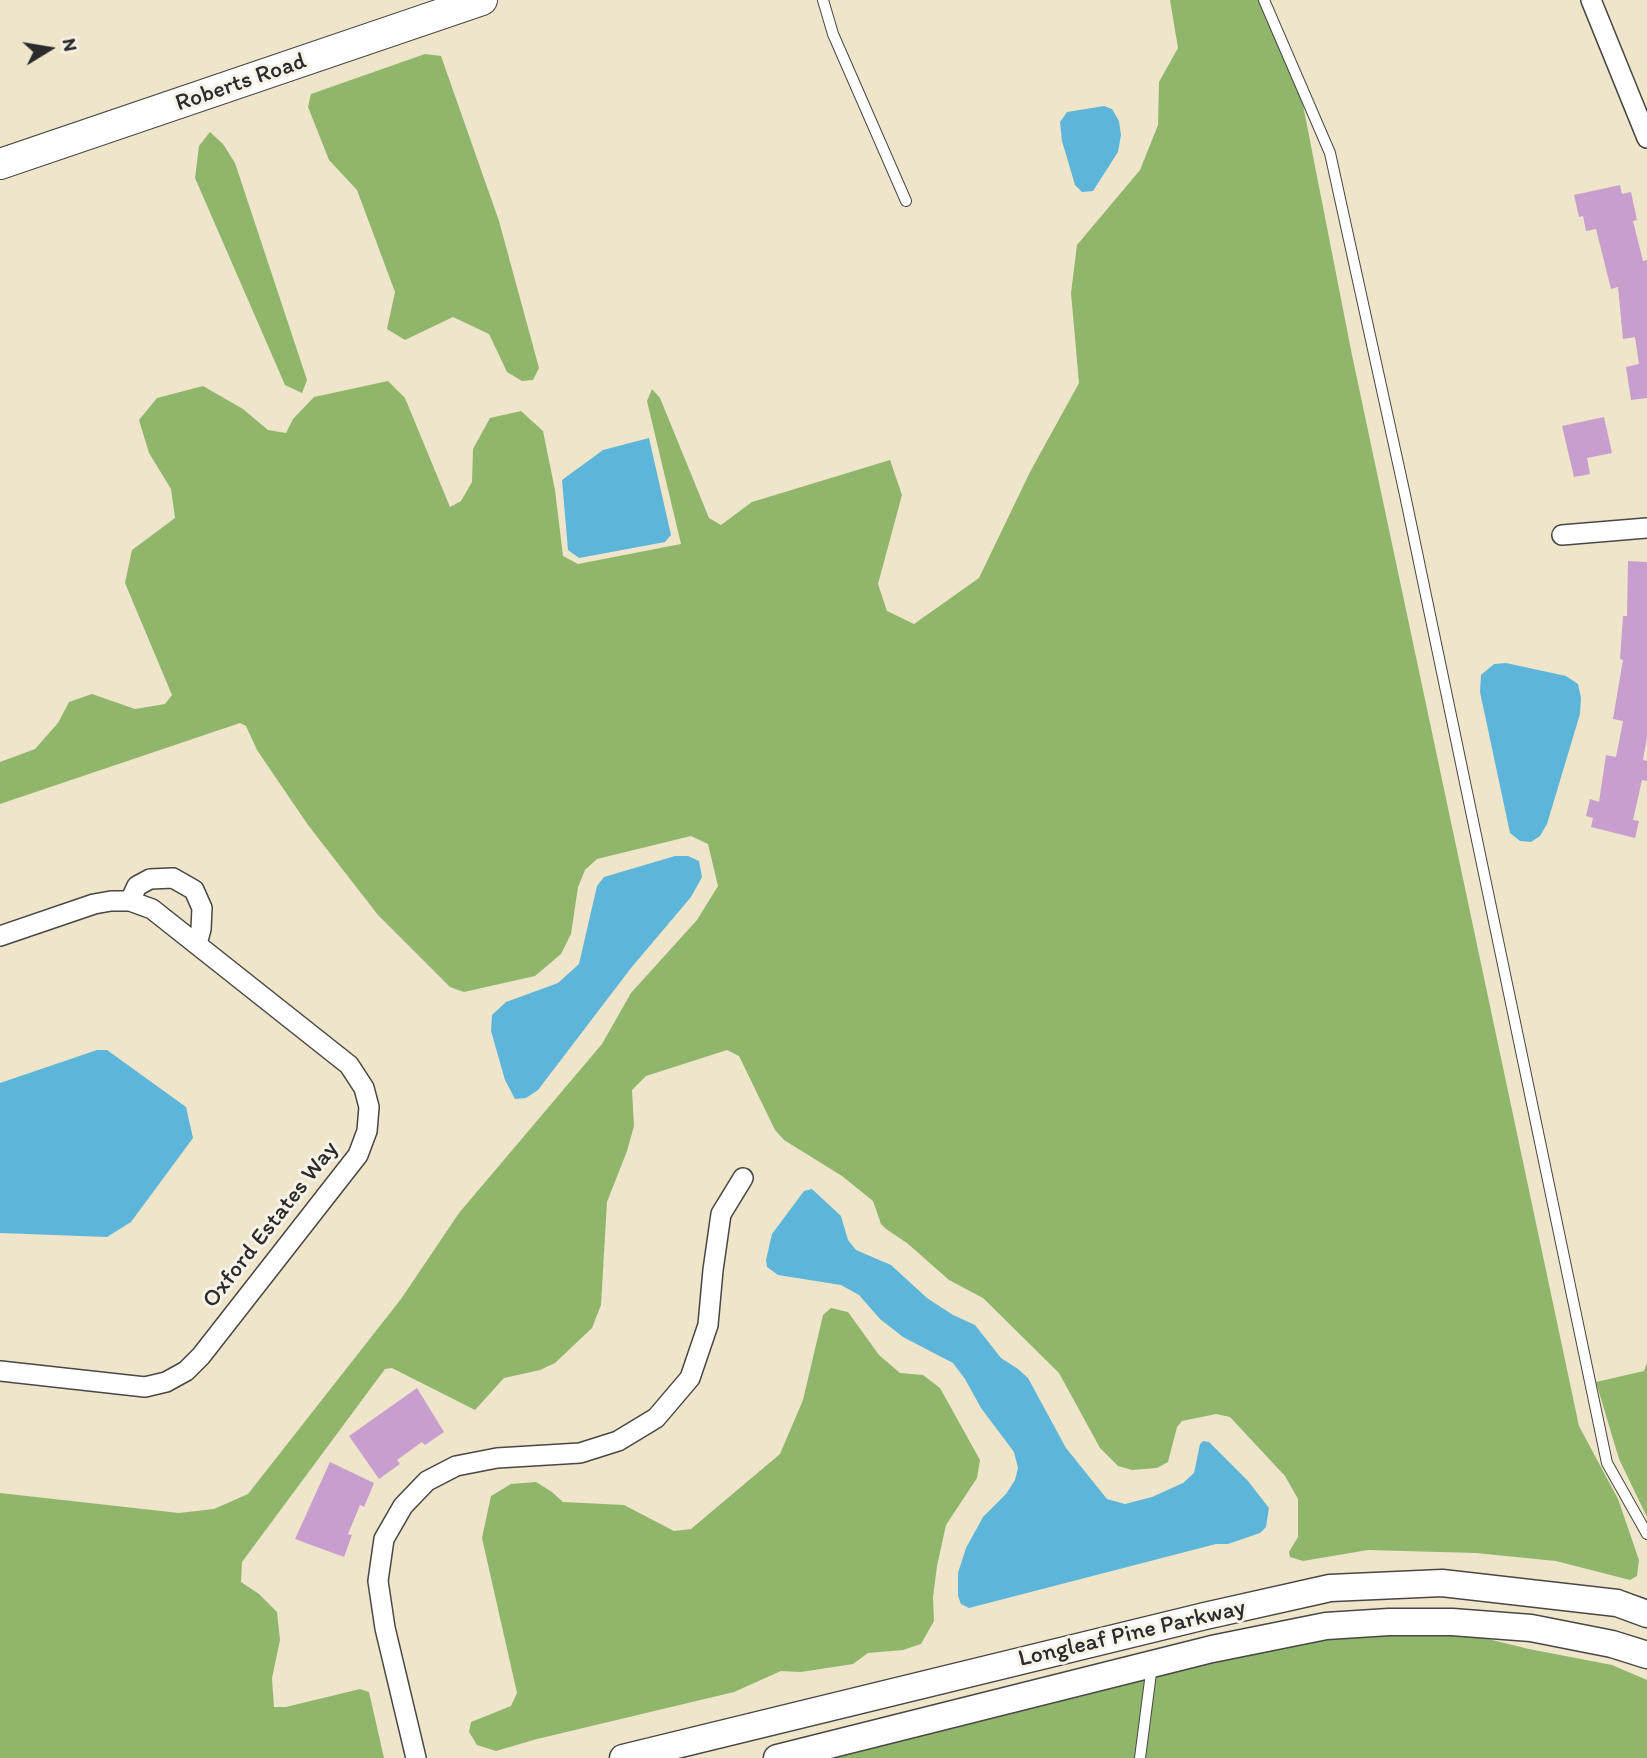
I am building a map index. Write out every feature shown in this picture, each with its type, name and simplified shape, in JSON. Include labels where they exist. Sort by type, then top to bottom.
[{"type":"main road","name":"Roberts Road","points":[[0,164],[482,0]]},
{"type":"main road","name":"Longleaf Pine Parkway","points":[[623,1758],[1330,1588],[1442,1583],[1617,1603],[1647,1614]]},
{"type":"main road","points":[[1205,1616],[1212,1649]]},
{"type":"main road","name":"Longleaf Pine Parkway","points":[[777,1758],[1212,1649],[1326,1626],[1452,1622],[1531,1628],[1612,1644],[1647,1655]]},
{"type":"street","points":[[1591,0],[1647,138]]},
{"type":"street","points":[[1562,535],[1647,528]]},
{"type":"street","points":[[0,936],[94,904],[130,901],[137,886],[150,879],[173,878],[194,890],[202,908],[197,944]]},
{"type":"street","name":"Oxford Estates Way","points":[[0,1371],[145,1387],[166,1382],[186,1371],[201,1356],[358,1155],[367,1130],[369,1107],[364,1088],[349,1065],[152,909],[130,901]]},
{"type":"street","points":[[416,1758],[385,1628],[379,1581],[384,1539],[402,1506],[427,1481],[456,1466],[497,1458],[580,1453],[618,1441],[656,1418],[690,1378],[708,1325],[721,1214],[743,1178]]},
{"type":"lane","points":[[823,0],[833,34],[905,201]]},
{"type":"lane","points":[[1265,0],[1330,153],[1405,495],[1606,1464],[1647,1534]]},
{"type":"lane","points":[[1140,1758],[1152,1664]]},
{"type":"green space","points":[[1170,0],[1268,0],[1303,105],[1352,355],[1579,1426],[1618,1499],[1639,1560],[1637,1576],[1630,1580],[1556,1561],[1476,1553],[1368,1550],[1303,1561],[1290,1557],[1289,1552],[1298,1537],[1298,1499],[1285,1476],[1230,1417],[1216,1414],[1182,1421],[1177,1427],[1168,1462],[1157,1468],[1132,1470],[1118,1466],[1100,1448],[1059,1373],[983,1298],[949,1280],[907,1243],[886,1229],[881,1224],[873,1201],[842,1176],[784,1140],[775,1130],[739,1056],[727,1050],[646,1076],[632,1090],[634,1126],[607,1202],[601,1305],[592,1328],[555,1363],[540,1370],[504,1378],[475,1410],[392,1368],[385,1369],[242,1562],[241,1582],[259,1594],[277,1612],[280,1640],[272,1678],[274,1707],[286,1707],[360,1689],[369,1692],[384,1758],[0,1758],[0,1493],[179,1513],[214,1509],[248,1494],[401,1299],[459,1213],[602,1044],[631,993],[697,920],[718,886],[708,844],[691,836],[597,859],[585,870],[578,887],[571,934],[561,954],[535,976],[464,992],[450,987],[378,915],[308,825],[257,750],[246,726],[240,723],[0,804],[0,762],[35,749],[58,723],[69,702],[92,694],[135,709],[165,704],[172,695],[125,583],[132,550],[175,518],[171,489],[149,453],[139,420],[157,398],[203,386],[243,409],[268,430],[286,433],[293,419],[314,397],[388,381],[405,398],[450,507],[461,501],[472,482],[473,449],[490,418],[521,411],[543,431],[555,490],[563,556],[578,564],[681,544],[647,401],[652,389],[660,398],[709,518],[721,525],[752,502],[890,460],[902,495],[878,584],[887,611],[914,624],[979,578],[1030,472],[1079,383],[1071,293],[1077,245],[1140,170],[1158,125],[1159,82],[1178,48]]},
{"type":"green space","points":[[425,54],[441,56],[499,221],[539,368],[533,380],[522,381],[507,372],[489,334],[453,317],[405,340],[387,329],[395,292],[357,190],[329,160],[308,107],[311,94]]},
{"type":"green space","points":[[210,132],[223,144],[235,163],[307,380],[302,393],[285,385],[195,178],[199,146]]},
{"type":"green space","points":[[831,1308],[848,1312],[879,1355],[900,1373],[923,1375],[940,1388],[980,1460],[977,1478],[946,1525],[933,1597],[934,1621],[921,1644],[903,1650],[868,1653],[853,1664],[801,1672],[781,1671],[734,1692],[496,1751],[477,1745],[469,1732],[471,1722],[511,1706],[517,1693],[482,1538],[491,1496],[511,1484],[536,1482],[563,1502],[624,1505],[674,1531],[691,1529],[780,1454],[803,1400],[823,1315]]},
{"type":"green space","points":[[1647,1363],[1647,1517],[1619,1459],[1596,1382],[1644,1371]]},
{"type":"green space","points":[[1451,1630],[1612,1665],[1647,1680],[1647,1758],[832,1758],[1232,1653],[1327,1634]]},
{"type":"water","points":[[1104,106],[1112,109],[1119,121],[1121,135],[1118,152],[1093,191],[1082,192],[1075,185],[1062,141],[1060,122],[1067,112]]},
{"type":"water","points":[[649,438],[671,535],[665,542],[579,558],[568,550],[562,480],[603,450]]},
{"type":"water","points":[[1506,663],[1566,676],[1578,684],[1581,698],[1580,714],[1547,824],[1540,836],[1531,842],[1520,841],[1510,833],[1480,692],[1481,675],[1494,664]]},
{"type":"water","points":[[675,856],[688,856],[699,861],[702,877],[691,897],[631,968],[538,1090],[526,1098],[515,1099],[505,1080],[491,1031],[492,1015],[506,1002],[558,983],[579,964],[597,886],[604,877]]},
{"type":"water","points":[[97,1050],[107,1050],[186,1107],[193,1138],[131,1222],[107,1237],[0,1233],[0,1083]]},
{"type":"water","points":[[812,1189],[841,1216],[848,1240],[856,1250],[891,1265],[927,1298],[975,1325],[1001,1358],[1028,1378],[1066,1448],[1107,1499],[1125,1504],[1152,1497],[1183,1483],[1194,1473],[1200,1444],[1203,1441],[1209,1442],[1248,1481],[1269,1508],[1266,1527],[1260,1533],[1228,1544],[1216,1544],[969,1608],[961,1604],[958,1596],[958,1573],[966,1548],[983,1517],[1006,1494],[1015,1480],[1018,1468],[1014,1452],[981,1408],[953,1363],[903,1337],[880,1319],[859,1295],[841,1285],[778,1275],[767,1267],[772,1234],[804,1191]]},
{"type":"building","points":[[1620,185],[1622,194],[1631,192],[1637,220],[1633,221],[1643,261],[1647,260],[1647,398],[1631,400],[1626,367],[1639,364],[1635,337],[1623,339],[1618,287],[1611,289],[1596,229],[1586,231],[1583,216],[1579,217],[1574,195]]},
{"type":"building","points":[[1604,417],[1612,453],[1587,458],[1590,474],[1574,477],[1562,426]]},
{"type":"building","points":[[1628,561],[1647,562],[1647,737],[1643,760],[1647,761],[1647,781],[1642,780],[1633,820],[1639,821],[1635,838],[1591,827],[1593,818],[1586,816],[1590,799],[1599,802],[1606,755],[1616,757],[1623,721],[1613,719],[1623,660],[1620,659],[1623,616],[1627,616]]},
{"type":"building","points":[[417,1388],[444,1432],[425,1445],[422,1442],[397,1460],[400,1464],[379,1479],[349,1436]]},
{"type":"building","points":[[330,1462],[374,1483],[364,1507],[360,1505],[348,1534],[352,1535],[344,1557],[295,1539]]}]
